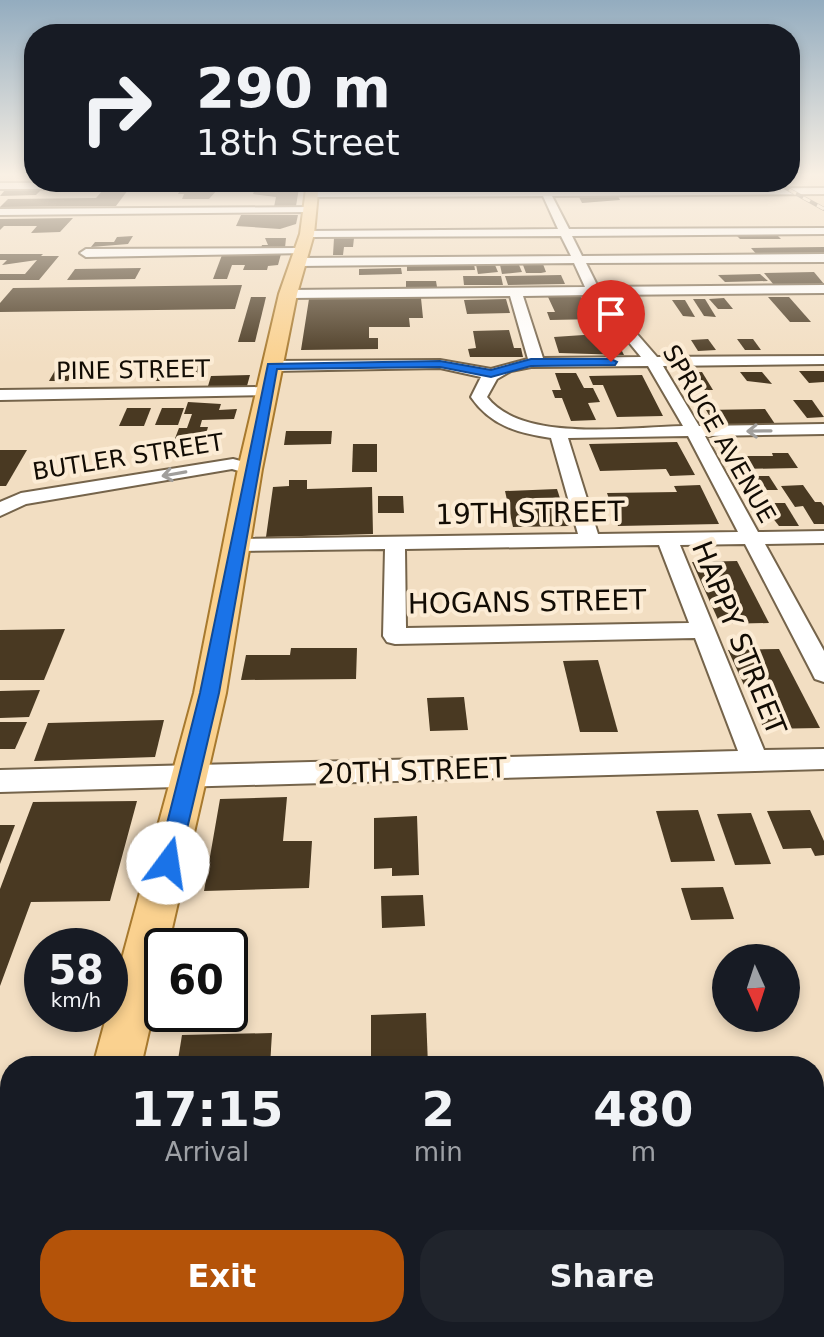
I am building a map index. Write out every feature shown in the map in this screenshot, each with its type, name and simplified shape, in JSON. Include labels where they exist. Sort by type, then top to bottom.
[{"type":"main road","points":[[119,1056],[210,693],[250,469],[302,238]]},
{"type":"street","points":[[86,253],[176,238]]},
{"type":"street","points":[[442,238],[578,260],[824,258]]},
{"type":"street","name":"SPRUCE AVENUE","points":[[568,238],[593,291],[653,362],[824,673]]},
{"type":"street","points":[[288,294],[824,289]]},
{"type":"street","points":[[515,292],[537,363]]},
{"type":"street","points":[[824,360],[519,364],[491,374],[481,385],[479,397],[498,420],[528,430],[558,433],[824,429]]},
{"type":"street","name":"PINE STREET","points":[[0,395],[269,379],[440,364],[491,374]]},
{"type":"street","points":[[558,433],[590,540]]},
{"type":"street","name":"BUTLER STREET","points":[[0,511],[31,515],[56,511],[230,480],[250,469]]},
{"type":"street","name":"19TH STREET","points":[[238,545],[824,537]]},
{"type":"street","name":"HAPPY STREET","points":[[667,539],[755,760]]},
{"type":"street","name":"HOGANS STREET","points":[[395,543],[395,636],[703,630]]},
{"type":"street","name":"20TH STREET","points":[[0,781],[824,759]]},
{"type":"building","points":[[116,238],[132,238],[128,244],[91,247],[95,242],[114,242]]},
{"type":"building","points":[[265,238],[286,238],[285,248],[261,248],[268,245]]},
{"type":"building","points":[[334,238],[354,238],[353,247],[344,247],[343,255],[333,255]]},
{"type":"building","points":[[824,247],[824,255],[758,256],[751,248]]},
{"type":"building","points":[[0,254],[59,256],[39,280],[0,280],[0,274],[25,274],[37,260],[2,265],[7,260],[0,260]]},
{"type":"building","points":[[281,254],[278,265],[268,266],[267,270],[243,270],[245,265],[232,265],[227,279],[213,279],[222,255]]},
{"type":"building","points":[[474,264],[475,270],[407,271],[407,265]]},
{"type":"building","points":[[543,264],[546,272],[541,273],[526,273],[523,265]]},
{"type":"building","points":[[476,265],[495,265],[498,272],[478,274]]},
{"type":"building","points":[[500,265],[519,265],[522,272],[502,274]]},
{"type":"building","points":[[141,268],[135,279],[67,280],[75,269]]},
{"type":"building","points":[[401,268],[402,274],[359,275],[359,269]]},
{"type":"building","points":[[814,272],[824,284],[774,285],[764,273]]},
{"type":"building","points":[[760,274],[768,281],[725,282],[718,275]]},
{"type":"building","points":[[561,275],[565,284],[508,285],[505,276]]},
{"type":"building","points":[[463,276],[501,276],[503,285],[464,285]]},
{"type":"building","points":[[406,281],[436,281],[437,287],[406,287]]},
{"type":"building","points":[[242,285],[235,309],[0,312],[0,303],[13,288]]},
{"type":"building","points":[[251,297],[266,297],[255,342],[238,342]]},
{"type":"building","points":[[548,297],[581,297],[589,312],[595,312],[599,319],[550,320],[547,312],[555,312]]},
{"type":"building","points":[[768,297],[789,297],[811,322],[790,322]]},
{"type":"building","points":[[421,298],[423,318],[409,318],[410,327],[369,327],[369,338],[378,338],[378,349],[301,350],[309,299]]},
{"type":"building","points":[[724,298],[733,309],[718,309],[709,299]]},
{"type":"building","points":[[506,299],[510,313],[467,314],[464,300]]},
{"type":"building","points":[[693,299],[705,299],[716,317],[704,316]]},
{"type":"building","points":[[672,300],[685,300],[695,317],[683,316]]},
{"type":"building","points":[[509,330],[514,348],[521,348],[523,357],[470,357],[468,349],[476,348],[473,331]]},
{"type":"building","points":[[613,333],[624,355],[559,353],[554,337]]},
{"type":"building","points":[[708,339],[716,350],[698,351],[691,340]]},
{"type":"building","points":[[737,339],[753,339],[761,350],[745,350]]},
{"type":"building","points":[[199,366],[196,379],[181,380],[184,367]]},
{"type":"building","points":[[57,367],[76,367],[68,381],[49,381]]},
{"type":"building","points":[[153,369],[167,369],[162,381],[148,381]]},
{"type":"building","points":[[799,371],[824,371],[824,382],[809,383]]},
{"type":"building","points":[[702,372],[713,390],[694,390],[684,373]]},
{"type":"building","points":[[740,372],[762,372],[772,384],[747,381]]},
{"type":"building","points":[[555,373],[576,373],[584,388],[593,388],[600,402],[588,403],[596,420],[571,421],[562,398],[555,398],[552,390],[561,390]]},
{"type":"building","points":[[250,375],[247,386],[208,386],[211,376]]},
{"type":"building","points":[[642,375],[663,416],[617,417],[603,385],[593,385],[589,376]]},
{"type":"building","points":[[793,400],[812,400],[824,417],[807,418]]},
{"type":"building","points":[[188,402],[221,404],[219,410],[237,409],[234,419],[202,420],[200,427],[208,427],[204,441],[174,441],[179,428],[187,428],[192,414],[184,414]]},
{"type":"building","points":[[127,408],[151,408],[144,426],[119,426]]},
{"type":"building","points":[[162,408],[184,408],[178,425],[155,425]]},
{"type":"building","points":[[765,409],[775,424],[715,425],[706,410]]},
{"type":"building","points":[[286,431],[332,431],[331,444],[284,445]]},
{"type":"building","points":[[677,442],[695,475],[670,476],[666,469],[600,471],[589,444]]},
{"type":"building","points":[[353,444],[377,444],[377,472],[352,472]]},
{"type":"building","points":[[0,450],[27,450],[6,486],[0,486]]},
{"type":"building","points":[[772,453],[788,453],[798,468],[742,469],[737,460],[744,460],[741,456],[773,456]]},
{"type":"building","points":[[745,476],[769,476],[778,490],[754,490]]},
{"type":"building","points":[[289,480],[307,480],[307,489],[372,487],[373,534],[266,537],[273,487],[289,486]]},
{"type":"building","points":[[700,485],[719,524],[618,526],[607,493],[677,492],[674,486]]},
{"type":"building","points":[[803,485],[815,502],[821,502],[824,506],[824,524],[814,524],[803,506],[795,507],[781,486]]},
{"type":"building","points":[[557,489],[569,526],[513,527],[505,491]]},
{"type":"building","points":[[378,496],[403,496],[404,513],[378,513]]},
{"type":"building","points":[[761,503],[785,503],[799,526],[779,526]]},
{"type":"building","points":[[737,561],[769,623],[720,624],[692,562]]},
{"type":"building","points":[[65,629],[44,680],[0,680],[0,630]]},
{"type":"building","points":[[291,648],[357,648],[356,679],[241,680],[246,655],[290,655]]},
{"type":"building","points":[[779,649],[820,728],[764,729],[728,650]]},
{"type":"building","points":[[598,660],[618,732],[580,732],[563,661]]},
{"type":"building","points":[[40,690],[29,717],[0,718],[0,691]]},
{"type":"building","points":[[464,697],[468,730],[430,731],[427,698]]},
{"type":"building","points":[[164,720],[155,757],[34,761],[48,723]]},
{"type":"building","points":[[0,722],[27,722],[15,749],[0,749]]},
{"type":"building","points":[[287,797],[283,841],[312,841],[309,888],[204,891],[220,799]]},
{"type":"building","points":[[137,801],[110,901],[31,902],[0,986],[0,889],[33,802]]},
{"type":"building","points":[[698,810],[715,861],[671,862],[656,811]]},
{"type":"building","points":[[810,810],[824,841],[824,855],[815,856],[811,848],[783,849],[767,811]]},
{"type":"building","points":[[751,813],[771,864],[735,865],[717,814]]},
{"type":"building","points":[[417,816],[419,875],[392,876],[392,868],[374,869],[374,818]]},
{"type":"building","points":[[0,825],[15,825],[0,864]]},
{"type":"building","points":[[723,887],[734,919],[691,920],[681,888]]},
{"type":"building","points":[[423,895],[425,926],[382,928],[381,896]]},
{"type":"building","points":[[426,1013],[428,1056],[371,1056],[371,1015]]},
{"type":"building","points":[[272,1033],[271,1056],[179,1056],[182,1035]]},
{"type":"route","points":[[168,863],[210,693],[250,469],[272,366],[440,364],[491,374],[519,364],[611,362]]}]
